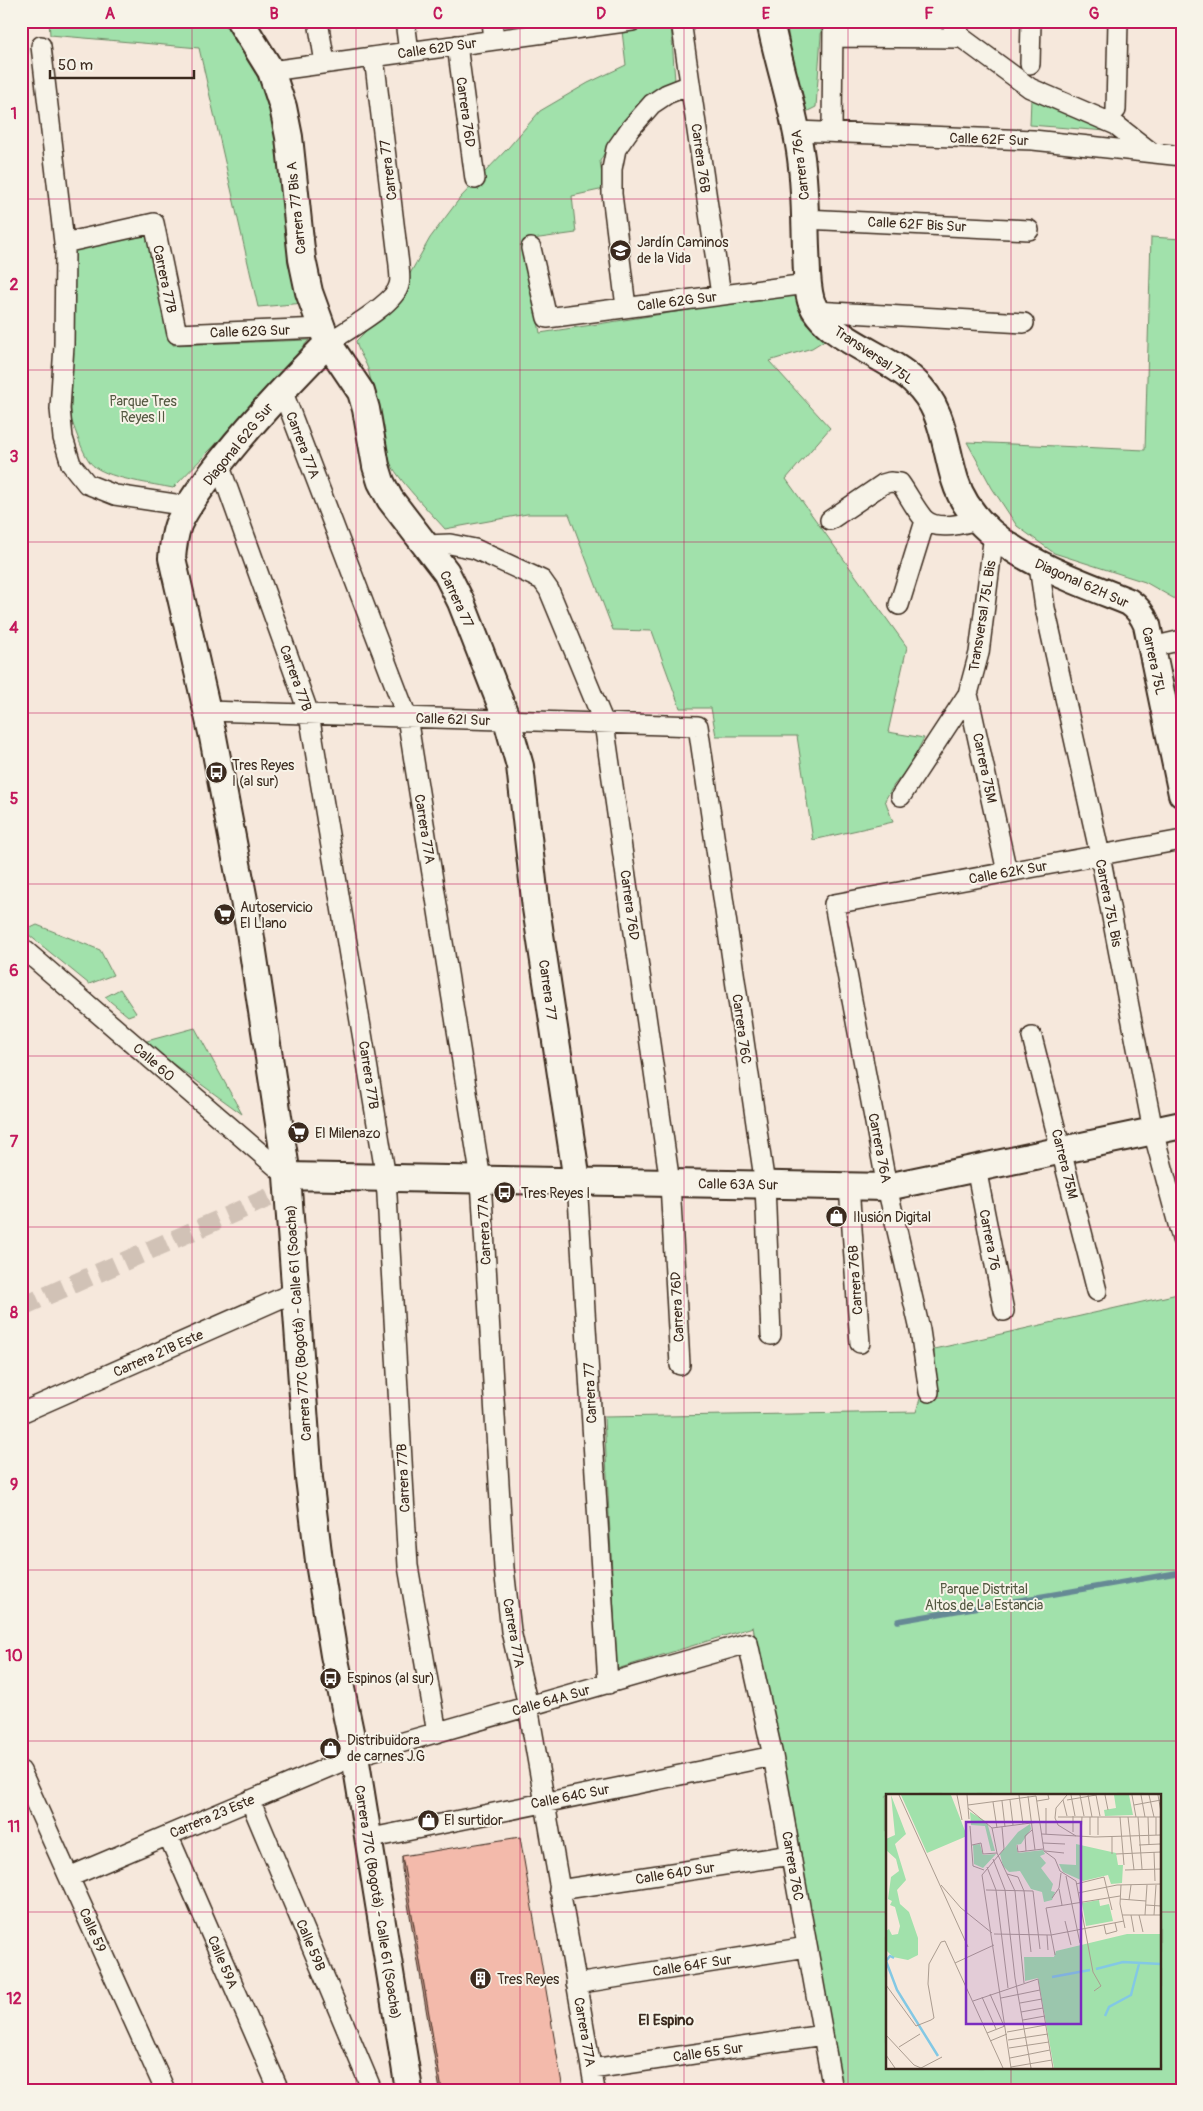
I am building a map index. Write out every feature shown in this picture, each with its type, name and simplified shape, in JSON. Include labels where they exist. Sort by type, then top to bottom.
[{"type":"street","name":"Carrera 77 Bis A","points":[[240,21],[271,70],[279,93],[289,137],[302,259],[309,292],[325,336]]},
{"type":"street","points":[[318,21],[325,63]]},
{"type":"street","points":[[405,21],[409,52]]},
{"type":"street","points":[[492,21],[494,40]]},
{"type":"street","name":"Calle 62D Sur","points":[[271,70],[494,40],[591,24],[632,21]]},
{"type":"street","name":"Carrera 76B","points":[[681,21],[721,295]]},
{"type":"street","name":"Carrera 76A","points":[[770,21],[796,130],[804,183],[807,284],[815,311]]},
{"type":"street","points":[[951,21],[962,38],[1030,88],[1116,124],[1152,153]]},
{"type":"street","points":[[1030,64],[1031,21]]},
{"type":"street","points":[[1116,110],[1118,21]]},
{"type":"street","points":[[832,132],[833,29],[962,38]]},
{"type":"street","name":"Carrera 76D","points":[[457,45],[475,179]]},
{"type":"street","points":[[41,46],[64,243],[64,345],[60,409],[63,438],[71,464],[88,484],[115,495],[188,506]]},
{"type":"street","name":"Carrera 77","points":[[374,56],[400,284],[395,294],[387,302],[325,336],[361,392],[381,482],[390,499],[446,572],[461,602],[507,720],[520,766],[536,908],[577,1182],[608,1684]]},
{"type":"street","points":[[626,308],[612,194],[612,169],[616,149],[630,129],[652,104],[667,94],[690,84]]},
{"type":"street","name":"Calle 62F Sur","points":[[796,130],[1033,140],[1182,156]]},
{"type":"street","name":"Calle 62F Bis Sur","points":[[805,218],[1029,230]]},
{"type":"street","name":"Carrera 77B","points":[[64,243],[154,223],[177,334]]},
{"type":"street","name":"Calle 62G Sur","points":[[531,248],[547,318],[807,284]]},
{"type":"street","points":[[815,311],[1024,323]]},
{"type":"street","name":"Transversal 75L","points":[[815,311],[838,332],[914,380],[926,394],[943,428],[955,483],[966,504],[986,527]]},
{"type":"street","name":"Calle 62G Sur","points":[[177,334],[325,336]]},
{"type":"street","name":"Diagonal 62G Sur","points":[[172,558],[173,542],[178,526],[188,506],[219,464],[325,336]]},
{"type":"street","name":"Carrera 77A","points":[[282,390],[408,718],[481,1180],[504,1568],[511,1631],[528,1706],[595,2090]]},
{"type":"street","name":"Carrera 77B","points":[[219,464],[309,714],[386,1178],[408,1566],[437,1732]]},
{"type":"street","points":[[830,520],[883,484],[890,482],[900,483],[925,521],[940,525],[986,527]]},
{"type":"street","points":[[899,605],[925,521]]},
{"type":"street","name":"Diagonal 62H Sur","points":[[986,527],[1039,566],[1129,602],[1143,616]]},
{"type":"street","name":"Transversal 75L Bis","points":[[901,796],[968,694],[979,653],[986,527]]},
{"type":"street","name":"Carrera 76D","points":[[426,545],[450,544],[475,549],[542,580],[549,590],[604,723],[670,1183],[680,1365]]},
{"type":"street","name":"Carrera 77C (Bogotá) - Calle 61 (Soacha)","points":[[172,558],[208,711],[250,932],[287,1176],[309,1478],[320,1569],[334,1655],[355,1756],[409,2090]]},
{"type":"street","name":"Carrera 75L Bis","points":[[1039,566],[1045,608],[1100,855],[1153,1131],[1182,1239]]},
{"type":"street","name":"Carrera 75L","points":[[1143,616],[1148,625],[1177,743],[1182,794]]},
{"type":"street","points":[[1152,647],[1182,640]]},
{"type":"street","name":"Carrera 75M","points":[[968,694],[1007,872]]},
{"type":"street","name":"Calle 62I Sur","points":[[208,711],[698,726]]},
{"type":"street","name":"Carrera 76C","points":[[698,726],[765,1185],[771,1335]]},
{"type":"street","name":"Calle 62K Sur","points":[[834,904],[1182,840]]},
{"type":"street","name":"Carrera 76A","points":[[834,904],[887,1187],[920,1330],[929,1392]]},
{"type":"street","name":"Calle 60","points":[[21,947],[287,1176]]},
{"type":"street","name":"Carrera 75M","points":[[1032,1037],[1097,1291]]},
{"type":"street","name":"Calle 63A Sur","points":[[287,1176],[887,1187],[1182,1125]]},
{"type":"street","name":"Carrera 76","points":[[976,1168],[1004,1311]]},
{"type":"street","name":"Carrera 76B","points":[[849,1186],[860,1344]]},
{"type":"street","name":"Carrera 21B Este","points":[[21,1413],[295,1292]]},
{"type":"street","name":"Carrera 76C","points":[[748,1643],[773,1756],[833,2090]]},
{"type":"street","name":"Calle 64A Sur","points":[[355,1756],[748,1643]]},
{"type":"street","name":"Carrera 23 Este","points":[[69,1877],[355,1756]]},
{"type":"street","name":"Calle 64C Sur","points":[[367,1839],[544,1801],[773,1756]]},
{"type":"street","name":"Calle 59","points":[[21,1771],[165,2090]]},
{"type":"street","name":"Calle 59B","points":[[250,1800],[372,2090]]},
{"type":"street","name":"Calle 59A","points":[[168,1835],[279,2090]]},
{"type":"street","name":"Calle 64D Sur","points":[[560,1890],[791,1855]]},
{"type":"street","name":"Calle 64F Sur","points":[[576,1984],[807,1947]]},
{"type":"street","name":"Calle 65 Sur","points":[[592,2069],[823,2034]]},
{"type":"green space","points":[[49,21],[230,21],[248,55],[270,105],[305,303],[258,307],[199,48],[50,35]]},
{"type":"green space","points":[[786,21],[822,21],[816,107],[806,112],[800,106]]},
{"type":"green space","points":[[671,25],[675,81],[641,105],[615,134],[600,161],[604,189],[572,196],[576,233],[525,240],[540,333],[798,293],[802,318],[828,338],[812,348],[769,361],[830,428],[786,479],[907,647],[888,732],[924,738],[909,767],[894,785],[885,800],[893,822],[813,840],[797,736],[716,736],[711,708],[680,708],[652,631],[613,630],[569,514],[527,514],[445,529],[399,476],[389,460],[385,449],[368,369],[356,341],[385,312],[402,288],[430,238],[460,198],[540,111],[588,83],[626,65],[622,31]]},
{"type":"green space","points":[[1031,98],[1106,131],[1030,125]]},
{"type":"green space","name":"Parque Tres Reyes II","points":[[148,236],[173,345],[309,340],[245,414],[173,488],[122,478],[95,467],[84,452],[71,419],[71,246]]},
{"type":"green space","points":[[1151,237],[1182,239],[1182,603],[1145,582],[1054,553],[1017,526],[992,488],[967,442],[1145,450]]},
{"type":"green space","points":[[37,925],[100,950],[113,975],[89,984],[24,931]]},
{"type":"green space","points":[[120,989],[136,1013],[128,1016],[105,997]]},
{"type":"green space","points":[[195,1028],[242,1114],[143,1042]]},
{"type":"green space","name":"Parque Distrital Altos de La Estancia","points":[[1182,1293],[1182,2090],[841,2090],[753,1627],[617,1669],[604,1417],[916,1412],[935,1349]]},
{"type":"building","name":"Tres Reyes","points":[[520,1837],[563,2090],[442,2090],[402,1856]]},
{"type":"waterway","points":[[898,1621],[1182,1572]]},
{"type":"tunnel","points":[[21,1307],[288,1189]]},
{"type":"place","name":"Jardín Caminos de la Vida","points":[[621,250]]},
{"type":"place","name":"Tres Reyes I (al sur)","points":[[216,773]]},
{"type":"place","name":"Autoservicio El Llano","points":[[224,915]]},
{"type":"place","name":"El Milenazo","points":[[299,1133]]},
{"type":"place","name":"Tres Reyes I","points":[[505,1193]]},
{"type":"place","name":"Ilusión Digital","points":[[837,1217]]},
{"type":"place","name":"Espinos (al sur)","points":[[331,1678]]},
{"type":"place","name":"Distribuidora de carnes J.G","points":[[331,1748]]},
{"type":"place","name":"El surtidor","points":[[428,1820]]},
{"type":"place","name":"Tres Reyes","points":[[481,1979]]},
{"type":"district","name":"El Espino","points":[[666,2020]]}]
